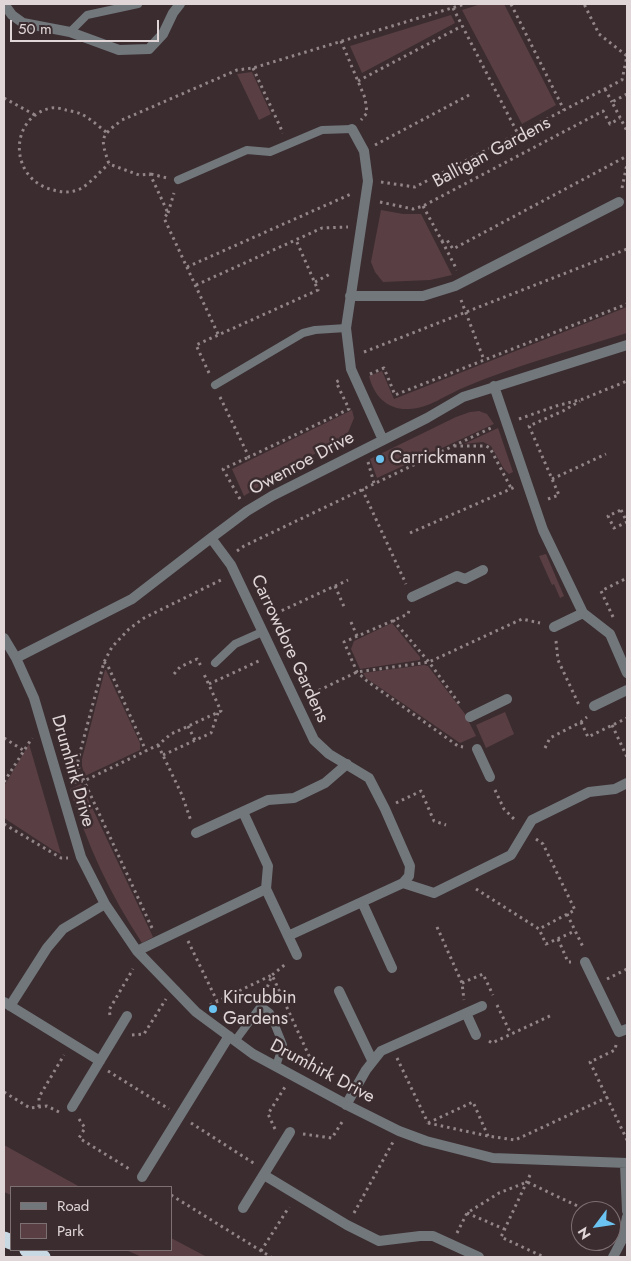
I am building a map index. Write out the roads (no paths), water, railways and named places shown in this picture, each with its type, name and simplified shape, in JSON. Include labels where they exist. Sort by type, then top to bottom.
[{"type":"highway","points":[[29,1251],[43,1257]]},
{"type":"street","points":[[4,4],[12,15],[23,23],[70,32],[119,50],[149,49],[163,34],[173,12],[180,4]]},
{"type":"street","points":[[352,129],[364,151],[368,181],[346,328],[349,357],[354,377],[383,440]]},
{"type":"street","points":[[350,296],[424,296],[455,286],[619,202]]},
{"type":"street","name":"Owenroe Drive","points":[[16,658],[132,599],[247,511],[272,496],[427,418],[463,397],[627,345]]},
{"type":"street","points":[[494,386],[543,530],[582,612],[610,634],[627,673]]},
{"type":"street","name":"Carrowdore Gardens","points":[[211,538],[227,559],[314,740],[328,754],[368,778],[385,808],[410,866],[409,876],[403,883]]},
{"type":"street","points":[[412,597],[457,576],[465,579],[483,570]]},
{"type":"street","points":[[554,627],[582,612]]},
{"type":"street","name":"Drumhirk Drive","points":[[4,638],[16,658],[34,698],[81,857],[105,904],[140,954],[196,1012],[253,1054],[348,1106],[399,1131],[426,1141],[493,1158],[626,1163]]},
{"type":"street","points":[[594,706],[627,690]]},
{"type":"street","points":[[470,717],[508,699]]},
{"type":"street","points":[[477,749],[490,777]]},
{"type":"street","points":[[196,833],[268,800],[294,798],[325,783],[347,764]]},
{"type":"street","points":[[288,936],[403,883],[434,893],[511,855],[532,820],[589,792],[615,789],[627,783]]},
{"type":"street","points":[[243,812],[268,866],[266,889],[297,955]]},
{"type":"street","points":[[140,954],[158,940],[266,889]]},
{"type":"street","points":[[362,902],[392,968]]},
{"type":"street","points":[[100,1062],[7,1004],[63,929],[105,904]]},
{"type":"street","points":[[585,962],[595,984],[623,1030]]},
{"type":"street","points":[[339,991],[372,1060]]},
{"type":"street","points":[[348,1106],[372,1060],[382,1051],[482,1006]]},
{"type":"street","points":[[466,1013],[476,1035]]},
{"type":"street","points":[[72,1107],[127,1016]]},
{"type":"street","points":[[142,1178],[232,1038]]},
{"type":"street","points":[[243,1208],[290,1132]]},
{"type":"street","points":[[626,1163],[627,1211]]},
{"type":"street","points":[[264,1175],[347,1225],[378,1240],[432,1236],[479,1257]]},
{"type":"street","points":[[613,1257],[623,1238],[627,1216]]},
{"type":"lane","points":[[70,32],[87,15],[138,4]]},
{"type":"lane","points":[[178,180],[247,150],[270,152],[322,130],[352,129]]},
{"type":"lane","points":[[215,385],[303,333],[315,330],[346,328]]},
{"type":"lane","points":[[215,663],[235,644],[262,632]]},
{"type":"lane","points":[[232,1038],[261,1006],[270,1013],[283,1045],[276,1066]]},
{"type":"place","name":"Carrickmann","points":[[380,459]]},
{"type":"place","name":"Kircubbin Gardens","points":[[213,1009]]}]
